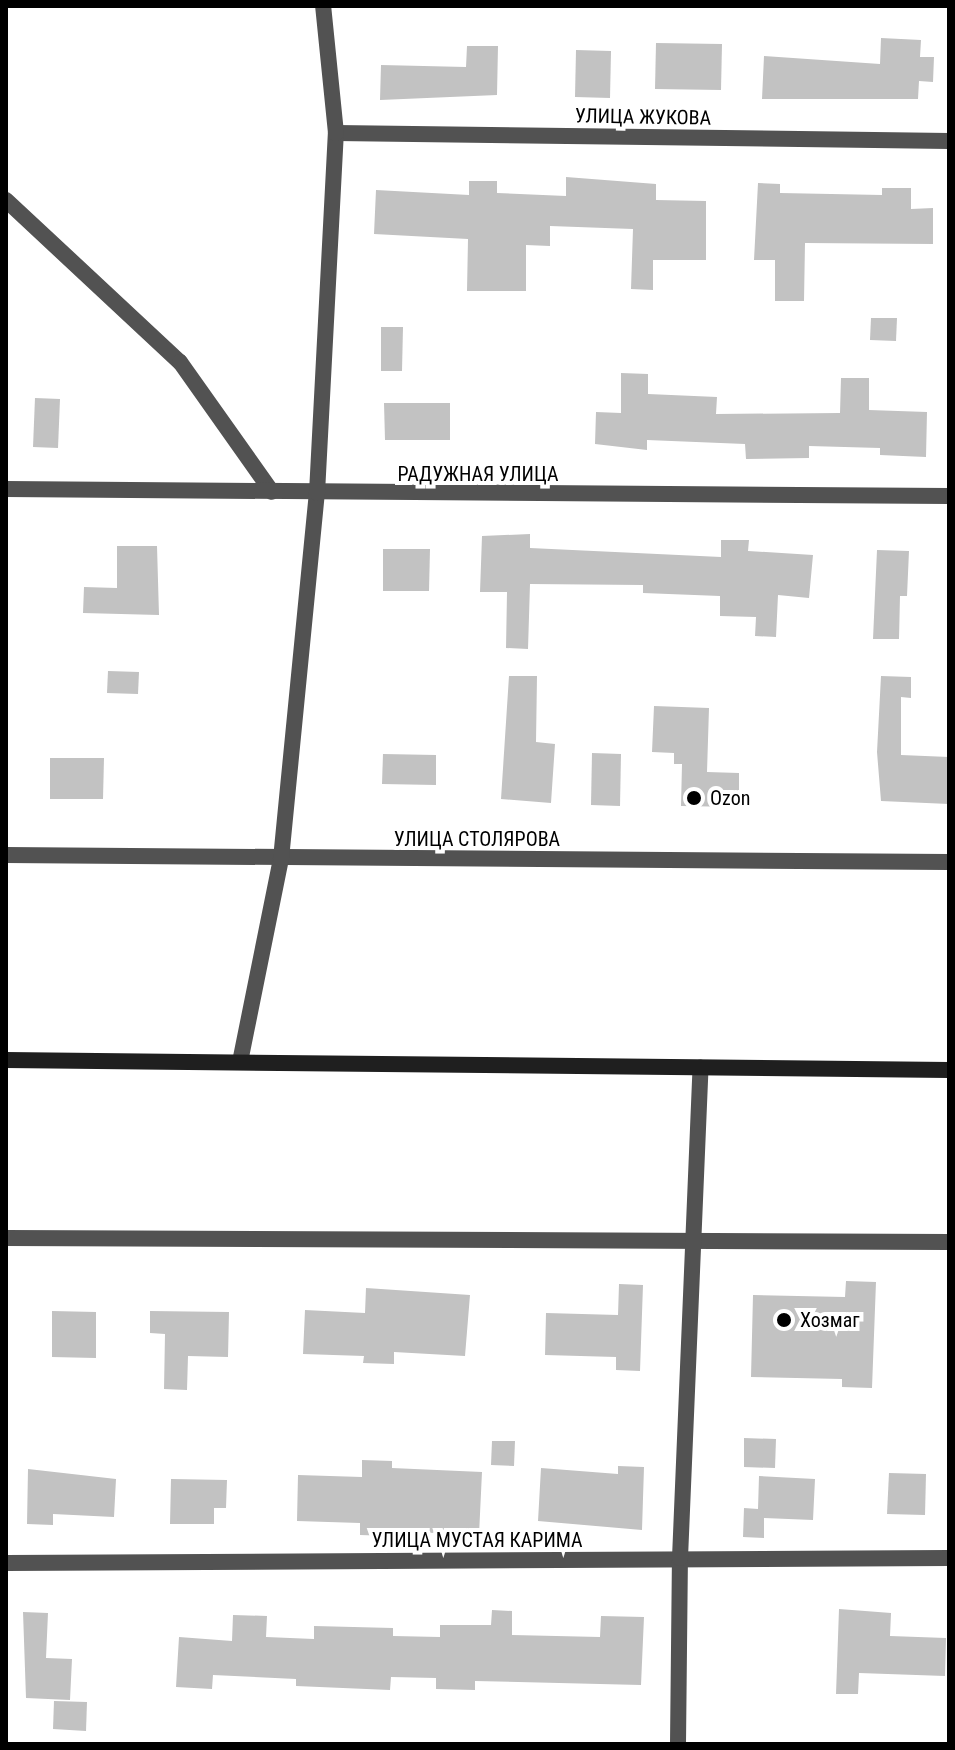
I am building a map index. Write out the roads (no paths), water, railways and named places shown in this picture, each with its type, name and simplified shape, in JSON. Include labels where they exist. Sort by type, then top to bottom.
[{"type":"main road","points":[[6,1060],[949,1070]]},
{"type":"street","points":[[240,1062],[281,859],[317,493],[336,133],[323,6]]},
{"type":"street","name":"УЛИЦА ЖУКОВА","points":[[336,133],[949,141]]},
{"type":"street","points":[[6,200],[180,362],[272,492]]},
{"type":"street","name":"РАДУЖНАЯ УЛИЦА","points":[[6,489],[949,496]]},
{"type":"street","name":"УЛИЦА СТОЛЯРОВА","points":[[6,855],[949,862]]},
{"type":"street","points":[[678,1744],[680,1558],[701,1067]]},
{"type":"street","points":[[6,1238],[949,1242]]},
{"type":"street","name":"УЛИЦА МУСТАЯ КАРИМА","points":[[6,1563],[949,1558]]},
{"type":"place","name":"Ozon","points":[[694,798]]},
{"type":"place","name":"Хозмаг","points":[[784,1320]]}]
